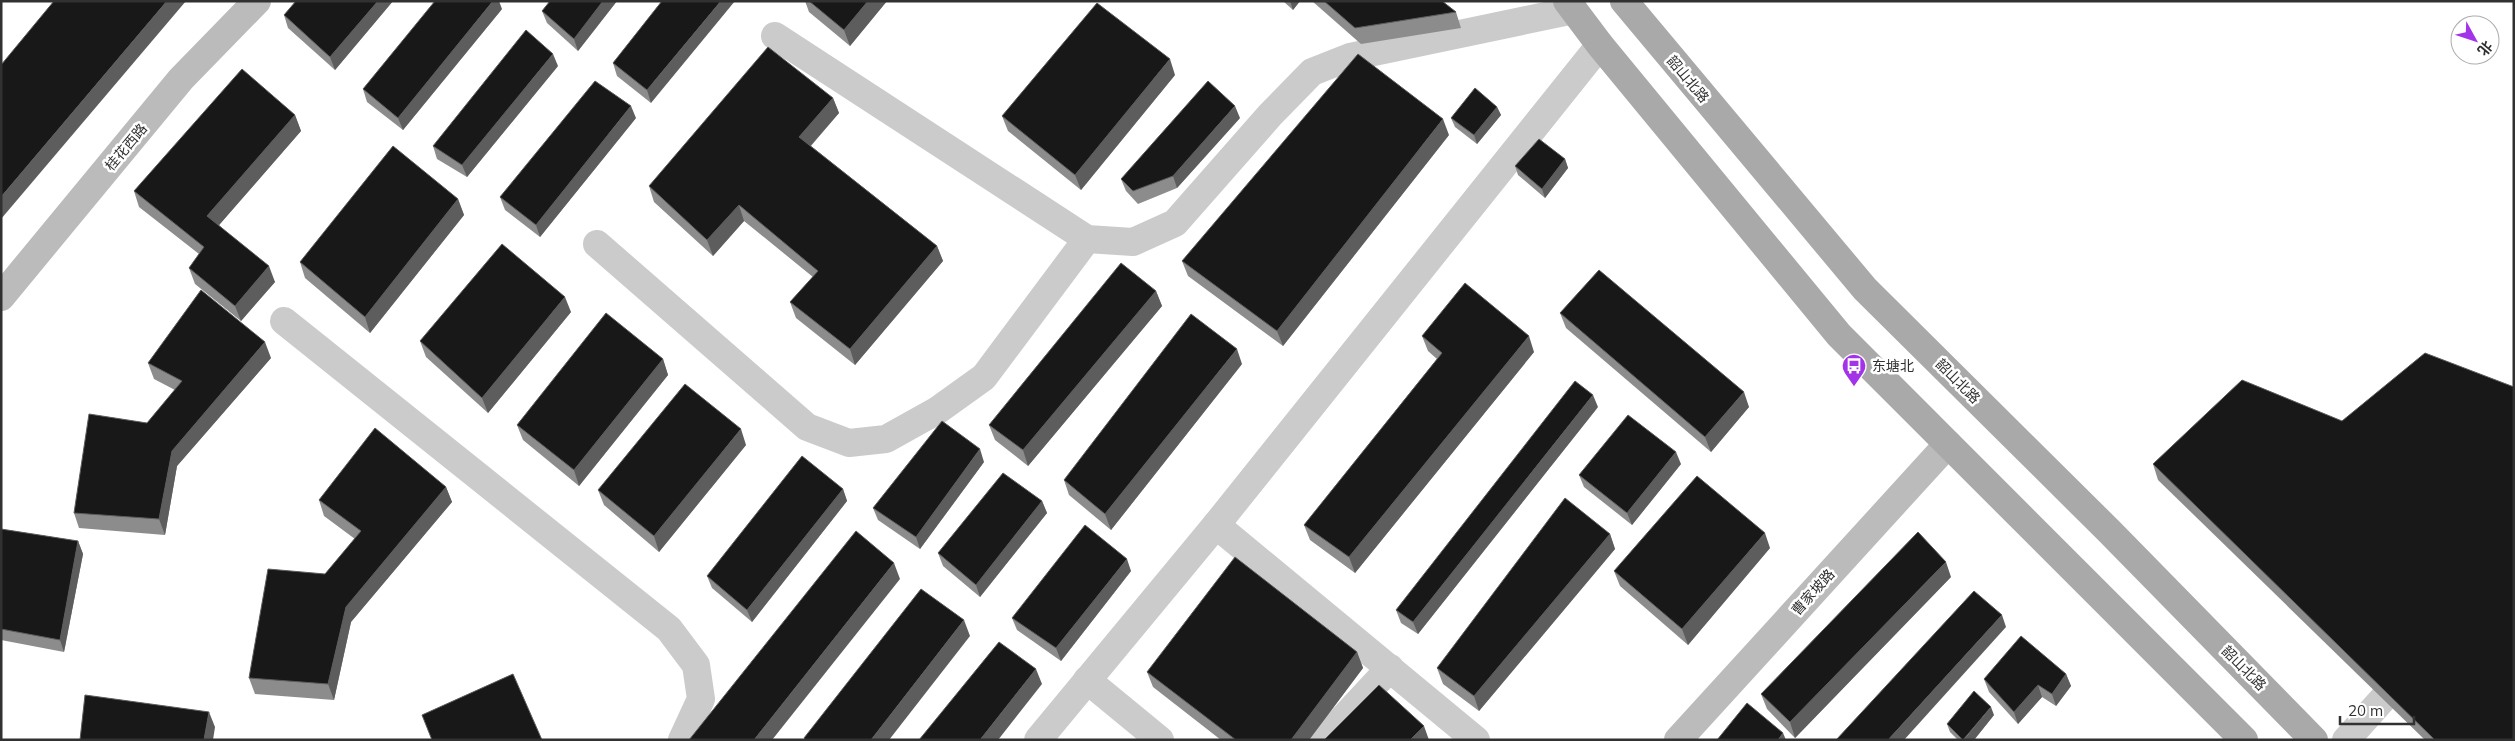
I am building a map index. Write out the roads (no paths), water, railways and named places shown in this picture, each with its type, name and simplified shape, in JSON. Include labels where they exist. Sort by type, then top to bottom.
[{"type":"main road","name":"韶山北路","points":[[1624,1],[1865,289],[2109,531],[2314,740]]},
{"type":"main road","points":[[1570,6],[1839,335],[2244,740]]},
{"type":"street","name":"桂花西路","points":[[1,297],[181,79],[256,1]]},
{"type":"street","points":[[775,36],[1087,239],[1133,242],[1175,223],[1270,115],[1312,72],[1350,57],[1570,6]]},
{"type":"street","points":[[1038,740],[1216,525],[1600,45]]},
{"type":"street","points":[[597,244],[807,427],[849,443],[886,439],[938,410],[984,377],[1087,239]]},
{"type":"street","points":[[284,321],[668,629],[696,664],[701,699],[682,740]]},
{"type":"street","name":"曹家坡路","points":[[1678,740],[1948,444]]},
{"type":"street","points":[[1216,525],[1476,740]]},
{"type":"street","points":[[2346,740],[2423,654]]},
{"type":"street","points":[[1323,740],[1390,668]]},
{"type":"street","points":[[1087,680],[1160,740]]},
{"type":"place","name":"东塘北","points":[[1854,387]]}]
